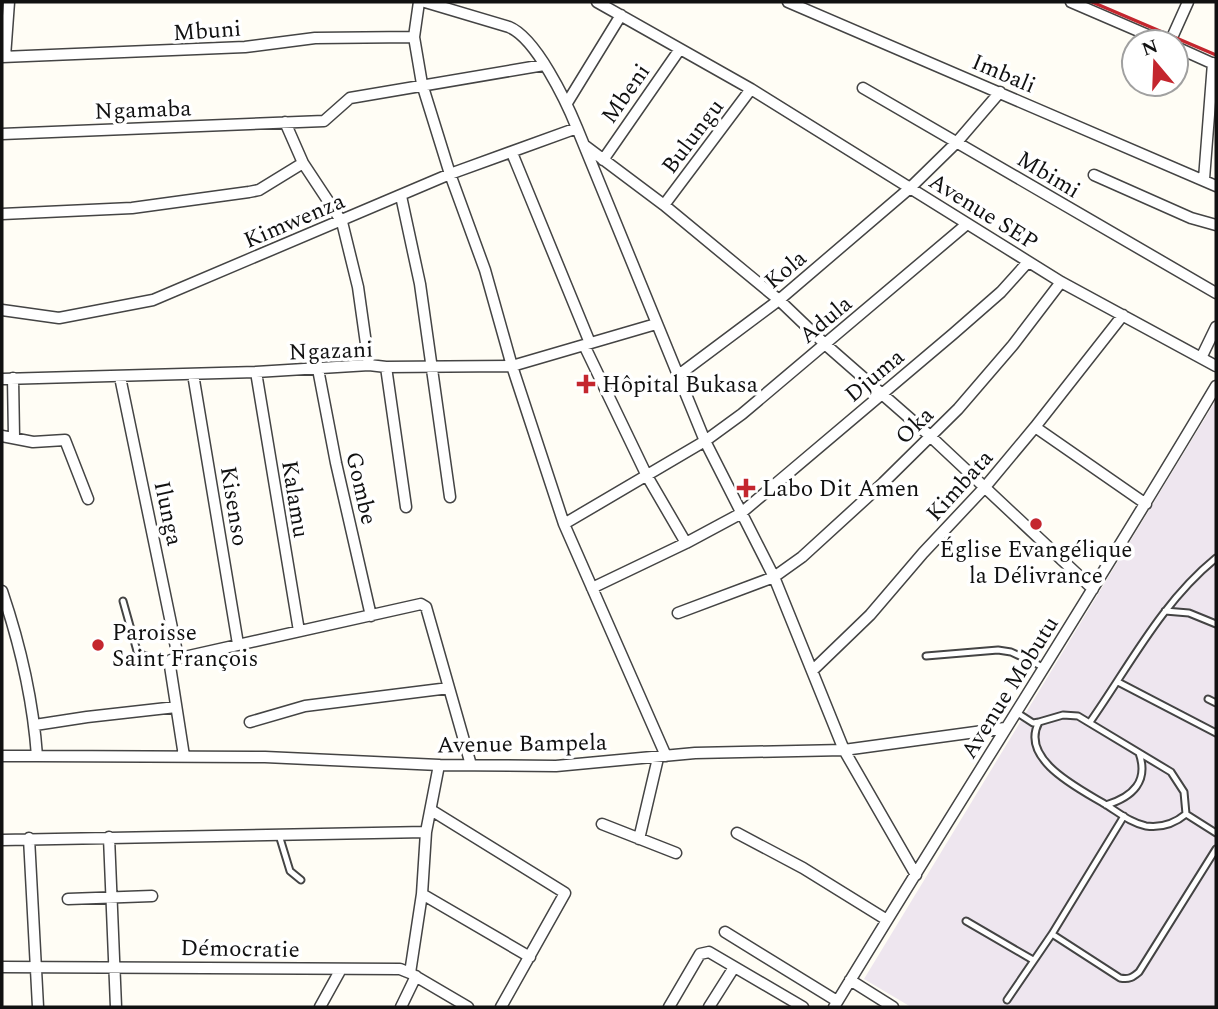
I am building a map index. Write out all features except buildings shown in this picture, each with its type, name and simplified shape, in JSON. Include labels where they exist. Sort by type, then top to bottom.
[{"type":"street","points":[[4,57],[9,2]]},
{"type":"street","points":[[419,2],[414,37],[422,84],[450,174],[485,270],[512,366],[564,524],[662,757],[639,839]]},
{"type":"street","points":[[425,2],[513,29],[544,65],[567,103],[656,324],[680,374],[705,441],[774,577],[844,750],[916,875]]},
{"type":"street","name":"Avenue SEP","points":[[597,2],[751,89],[1061,282],[1216,366]]},
{"type":"street","name":"Imbali","points":[[788,2],[807,5],[1216,186]]},
{"type":"street","points":[[1071,2],[1131,28]]},
{"type":"street","points":[[1176,28],[1188,2]]},
{"type":"street","points":[[567,103],[621,15]]},
{"type":"street","name":"Mbuni","points":[[4,57],[232,48],[315,38],[414,37]]},
{"type":"street","name":"Mbeni","points":[[603,160],[680,49]]},
{"type":"street","points":[[1190,53],[1215,64],[1204,179]]},
{"type":"street","name":"Ngamaba","points":[[2,134],[324,121],[350,98],[544,65]]},
{"type":"street","name":"Mbimi","points":[[863,88],[1216,293]]},
{"type":"street","name":"Bulungu","points":[[664,205],[751,89]]},
{"type":"street","name":"Kola","points":[[680,374],[779,300],[910,187],[957,142],[1000,92]]},
{"type":"street","points":[[285,122],[303,163],[342,222],[358,287],[369,365]]},
{"type":"street","name":"Kimwenza","points":[[2,310],[59,318],[148,301],[342,222],[450,174],[577,128]]},
{"type":"street","points":[[583,145],[664,205],[779,300],[930,436],[1093,589]]},
{"type":"street","points":[[512,153],[587,344],[648,477],[686,543]]},
{"type":"street","points":[[2,214],[132,208],[249,192],[259,190],[303,163]]},
{"type":"street","points":[[1094,175],[1191,218],[1216,225]]},
{"type":"street","points":[[401,196],[420,284],[450,497]]},
{"type":"street","name":"Adula","points":[[564,524],[648,477],[705,441],[826,345],[967,224]]},
{"type":"street","name":"Djuma","points":[[592,588],[740,514],[1001,292],[1028,262]]},
{"type":"street","name":"Oka","points":[[678,613],[784,572],[834,529],[958,409],[992,371],[1061,282]]},
{"type":"street","name":"Kimbata","points":[[813,670],[870,615],[985,487],[1123,315]]},
{"type":"street","name":"Ngazani","points":[[2,379],[256,372],[369,365],[512,366],[656,324]]},
{"type":"street","points":[[1201,358],[1216,327]]},
{"type":"street","points":[[386,367],[406,507]]},
{"type":"street","name":"Gombe","points":[[318,369],[336,463],[371,616]]},
{"type":"street","name":"Kalamu","points":[[256,372],[299,631]]},
{"type":"street","name":"Kisenso","points":[[193,374],[238,644]]},
{"type":"street","name":"Ilunga","points":[[120,377],[174,660],[176,707],[184,756]]},
{"type":"street","points":[[13,378],[14,437]]},
{"type":"street","name":"Avenue Mobutu","points":[[836,1004],[1004,728],[1146,504],[1216,386]]},
{"type":"street","points":[[1035,427],[1146,504]]},
{"type":"street","points":[[2,436],[33,442],[65,440],[88,499]]},
{"type":"street","points":[[2,591],[26,677],[35,725],[37,756]]},
{"type":"street","points":[[174,660],[424,604],[471,765]]},
{"type":"street","points":[[250,722],[306,706],[449,688]]},
{"type":"street","points":[[35,725],[176,707]]},
{"type":"street","name":"Avenue Bampela","points":[[2,756],[265,757],[439,765],[556,766],[695,753],[844,750],[1004,728]]},
{"type":"street","points":[[401,1007],[413,974],[426,832],[439,765]]},
{"type":"street","points":[[431,810],[565,893],[501,1007]]},
{"type":"street","points":[[601,824],[677,853]]},
{"type":"street","points":[[2,840],[426,832]]},
{"type":"street","points":[[737,833],[803,868],[887,920]]},
{"type":"street","points":[[109,837],[116,1007]]},
{"type":"street","points":[[29,838],[38,1007]]},
{"type":"street","points":[[422,894],[530,957]]},
{"type":"street","points":[[68,899],[152,896]]},
{"type":"street","points":[[725,932],[836,1004]]},
{"type":"street","points":[[668,1007],[700,954],[709,953],[803,1007]]},
{"type":"street","name":"Démocratie","points":[[2,967],[400,969],[468,1007]]},
{"type":"street","points":[[320,1007],[341,969]]},
{"type":"street","points":[[709,1007],[733,969]]},
{"type":"street","points":[[850,980],[893,1007]]},
{"type":"lane","points":[[1090,722],[1150,630],[1198,573],[1216,558]]},
{"type":"lane","points":[[123,601],[137,651],[143,655],[174,660]]},
{"type":"lane","points":[[1165,611],[1189,613],[1216,624]]},
{"type":"lane","points":[[926,656],[998,650],[1011,652],[1043,667]]},
{"type":"lane","points":[[1118,682],[1216,733]]},
{"type":"lane","points":[[1208,699],[1216,703]]},
{"type":"lane","points":[[1016,712],[1036,722],[1072,715],[1090,722],[1171,772],[1184,792],[1185,814]]},
{"type":"lane","points":[[1036,722],[1034,730],[1038,749],[1047,765],[1068,783],[1138,824],[1164,826],[1177,821],[1185,814]]},
{"type":"lane","points":[[1106,805],[1121,801],[1139,785],[1143,773],[1139,753]]},
{"type":"lane","points":[[1185,814],[1216,833]]},
{"type":"lane","points":[[1007,1000],[1052,934],[1124,816]]},
{"type":"lane","points":[[279,835],[290,871],[301,880]]},
{"type":"lane","points":[[1052,934],[1120,978],[1133,977],[1139,972],[1216,849]]},
{"type":"lane","points":[[966,921],[1033,960]]},
{"type":"shaded area","points":[[1216,400],[1216,1007],[911,1007],[864,979]]},
{"type":"railway","points":[[1092,2],[1216,55]]},
{"type":"place","name":"Hôpital Bukasa","points":[[586,384]]},
{"type":"place","name":"Labo Dit Amen","points":[[746,488]]},
{"type":"place","name":"Église Evangélique la Délivrance","points":[[1036,524]]},
{"type":"place","name":"Paroisse Saint François","points":[[98,645]]}]
